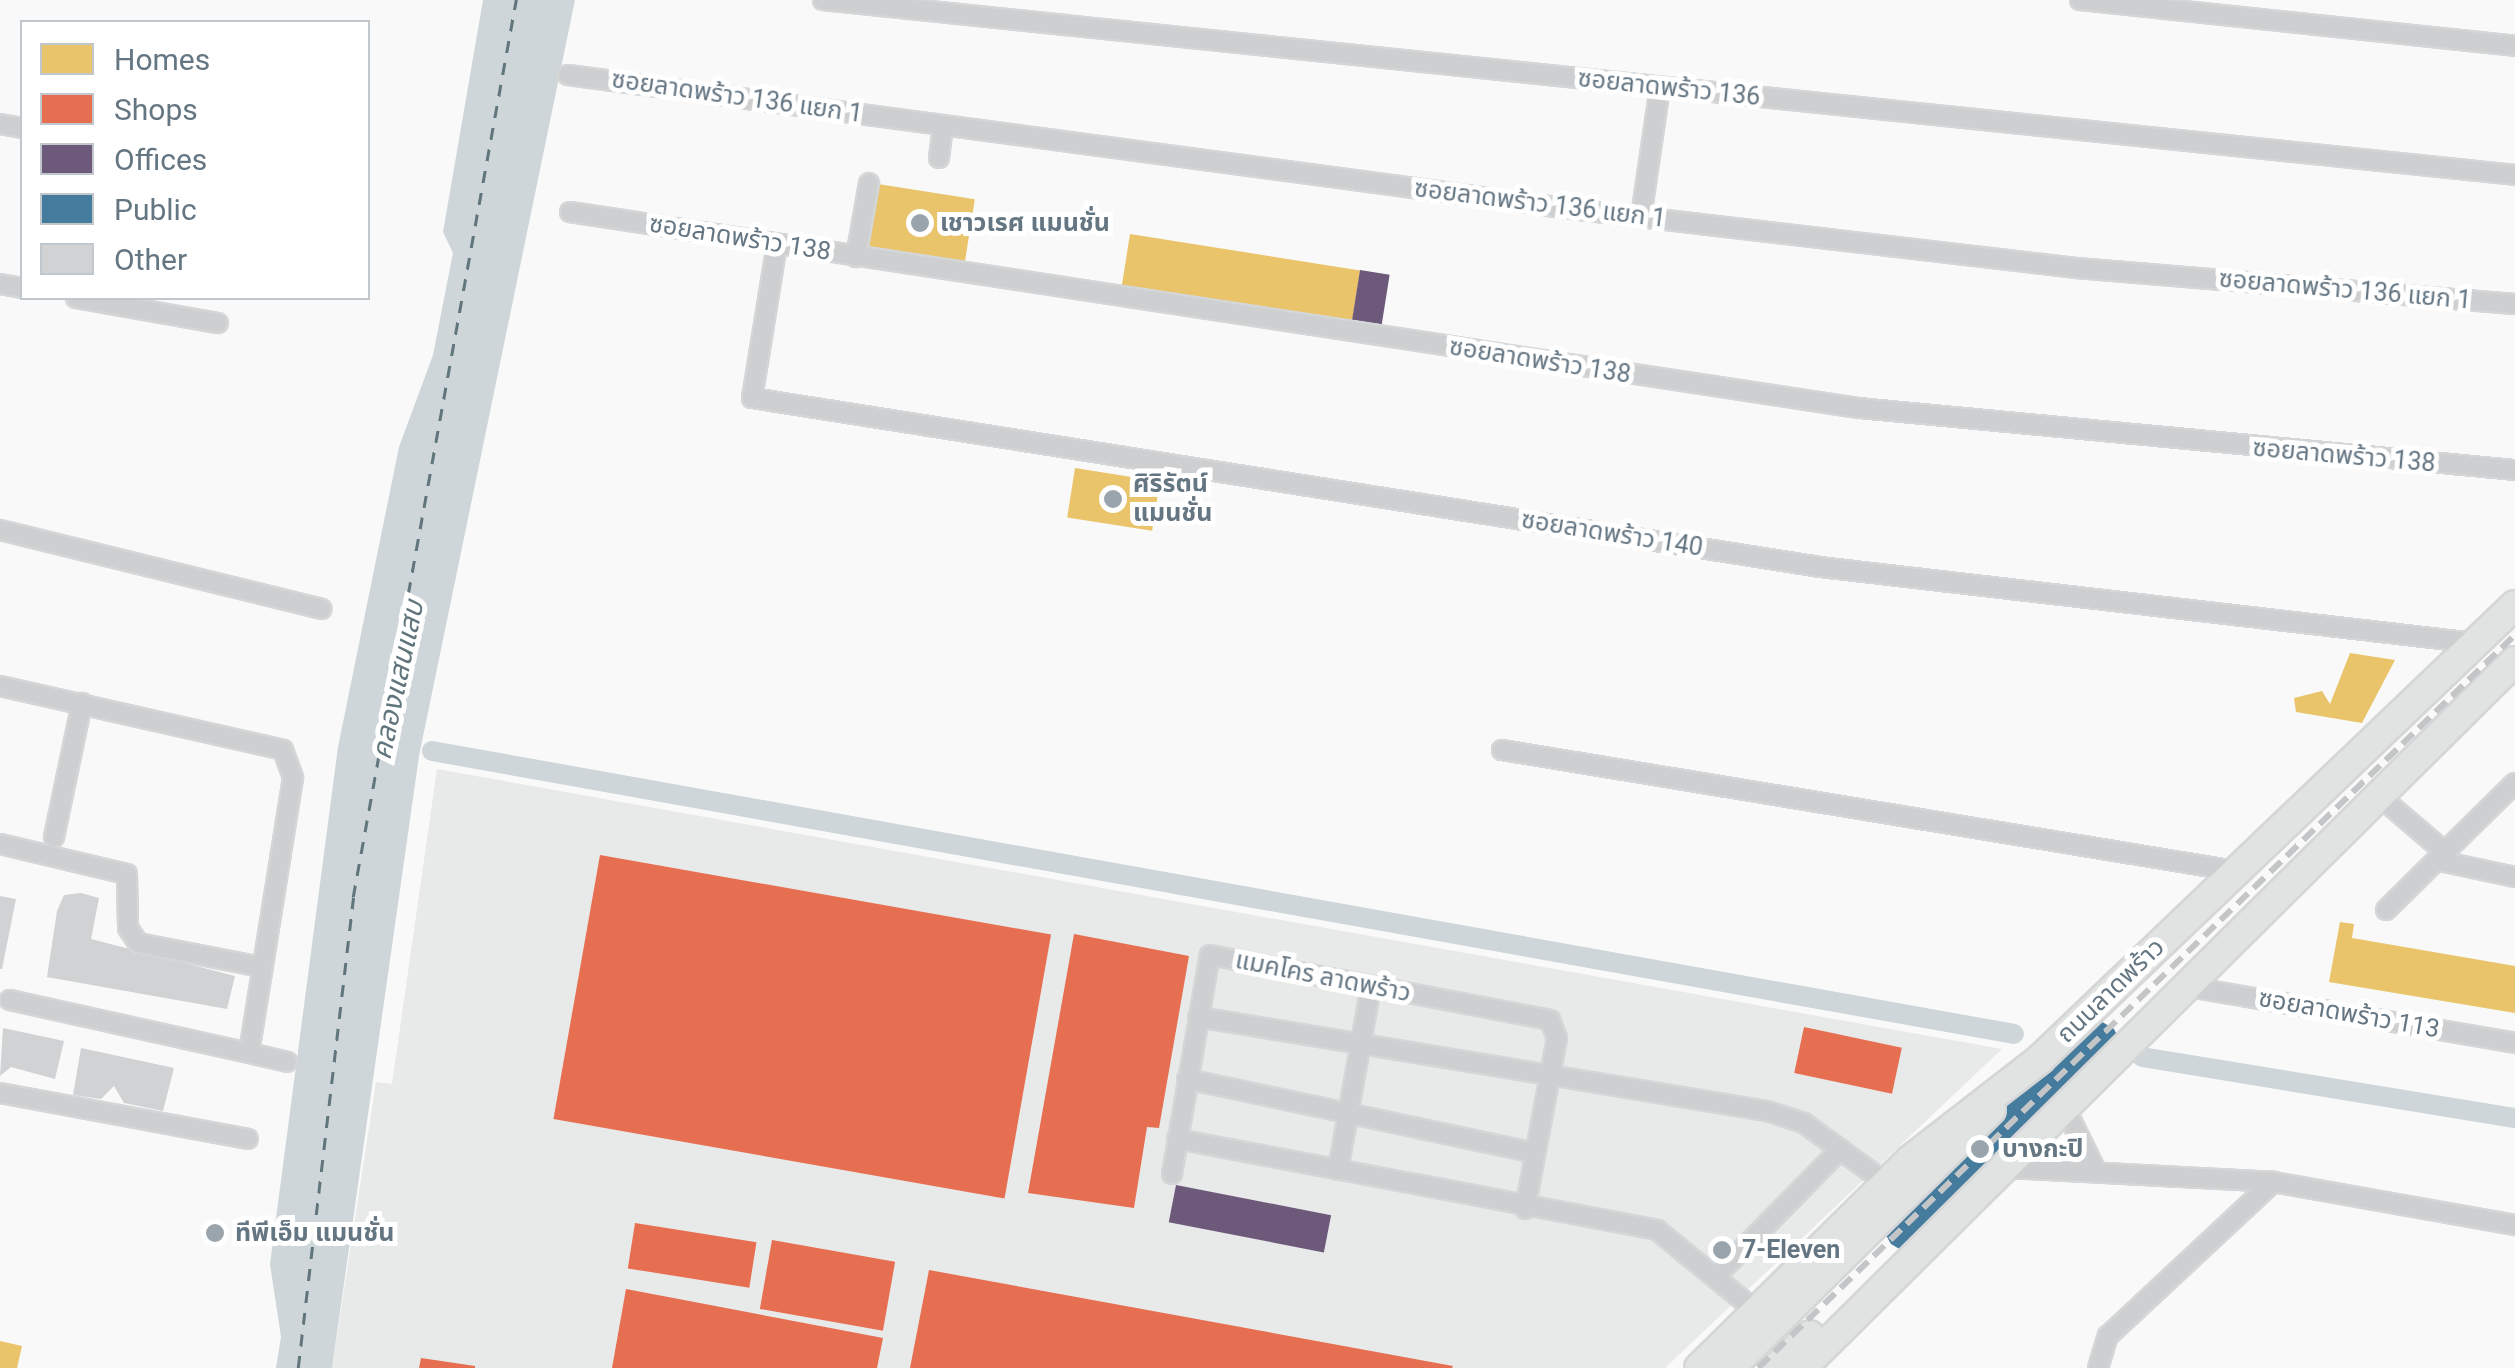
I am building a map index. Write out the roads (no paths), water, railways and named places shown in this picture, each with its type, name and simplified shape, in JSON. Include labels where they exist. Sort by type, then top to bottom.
[{"type":"main road","name":"ถนนลาดพร้าว","points":[[1699,1368],[1886,1183],[2040,1059],[2515,605]]},
{"type":"main road","name":"ถนนลาดพร้าว","points":[[1802,1368],[2066,1110],[2154,1013],[2515,661]]},
{"type":"main road","points":[[1776,1368],[2154,1013]]},
{"type":"main road","points":[[1730,1368],[2040,1059]]},
{"type":"street","name":"ซอยลาดพร้าว 136","points":[[823,0],[2515,176]]},
{"type":"street","points":[[2080,0],[2515,46]]},
{"type":"street","name":"ซอยลาดพร้าว 136 แยก 1","points":[[568,74],[1640,217],[2076,268],[2515,304]]},
{"type":"street","points":[[1640,217],[1660,87]]},
{"type":"street","points":[[939,158],[943,125]]},
{"type":"street","points":[[856,257],[869,183]]},
{"type":"street","name":"ซอยลาดพร้าว 138","points":[[570,212],[1859,408],[2515,470]]},
{"type":"street","name":"ซอยลาดพร้าว 140","points":[[778,244],[752,398],[1820,567],[2475,643]]},
{"type":"street","points":[[87,300],[218,323]]},
{"type":"street","points":[[0,530],[320,609]]},
{"type":"street","points":[[0,686],[283,750],[293,778],[249,1052]]},
{"type":"street","points":[[54,838],[82,703]]},
{"type":"street","points":[[1502,750],[2235,871]]},
{"type":"street","points":[[2386,910],[2444,858],[2515,783]]},
{"type":"street","points":[[2378,795],[2444,858],[2515,877]]},
{"type":"street","points":[[2496,806],[2515,809]]},
{"type":"street","points":[[0,844],[127,874],[128,928],[138,943],[262,967]]},
{"type":"street","name":"แมคโคร ลาดพร้าว","points":[[1172,1174],[1210,955],[1550,1020],[1557,1038],[1525,1209]]},
{"type":"street","name":"ซอยลาดพร้าว 113","points":[[2182,986],[2515,1042]]},
{"type":"street","points":[[1338,1170],[1370,987]]},
{"type":"street","points":[[10,1000],[287,1062]]},
{"type":"street","points":[[1198,1016],[1549,1082],[1766,1111],[1841,1149],[1886,1183]]},
{"type":"street","points":[[1187,1079],[1536,1153]]},
{"type":"street","points":[[0,1092],[248,1140]]},
{"type":"street","points":[[2066,1110],[2095,1169]]},
{"type":"street","points":[[1177,1139],[1525,1209],[1657,1230],[1718,1274],[1756,1311]]},
{"type":"street","points":[[1718,1274],[1841,1149]]},
{"type":"street","points":[[2008,1168],[2095,1169],[2273,1182],[2515,1226]]},
{"type":"street","points":[[2098,1368],[2108,1336],[2273,1182]]},
{"type":"water","name":"คลองแสนแสบ","points":[[483,0],[575,0],[419,756],[332,1368],[276,1368],[281,1337],[270,1264],[338,747],[399,447],[433,355],[453,253],[443,232]]},
{"type":"waterway","points":[[432,751],[2014,1034]]},
{"type":"waterway","points":[[2142,1057],[2515,1118]]},
{"type":"railway","points":[[1758,1368],[2515,635]]},
{"type":"place","name":"เชาวเรศ แมนชั่น","points":[[920,223]]},
{"type":"place","name":"ศิริรัตน์ แมนชั่น","points":[[1113,499]]},
{"type":"place","name":"บางกะปิ","points":[[1980,1149]]},
{"type":"place","name":"ทีพีเอ็ม แมนชั่น","points":[[215,1233]]},
{"type":"place","name":"7-Eleven","points":[[1722,1250]]}]
